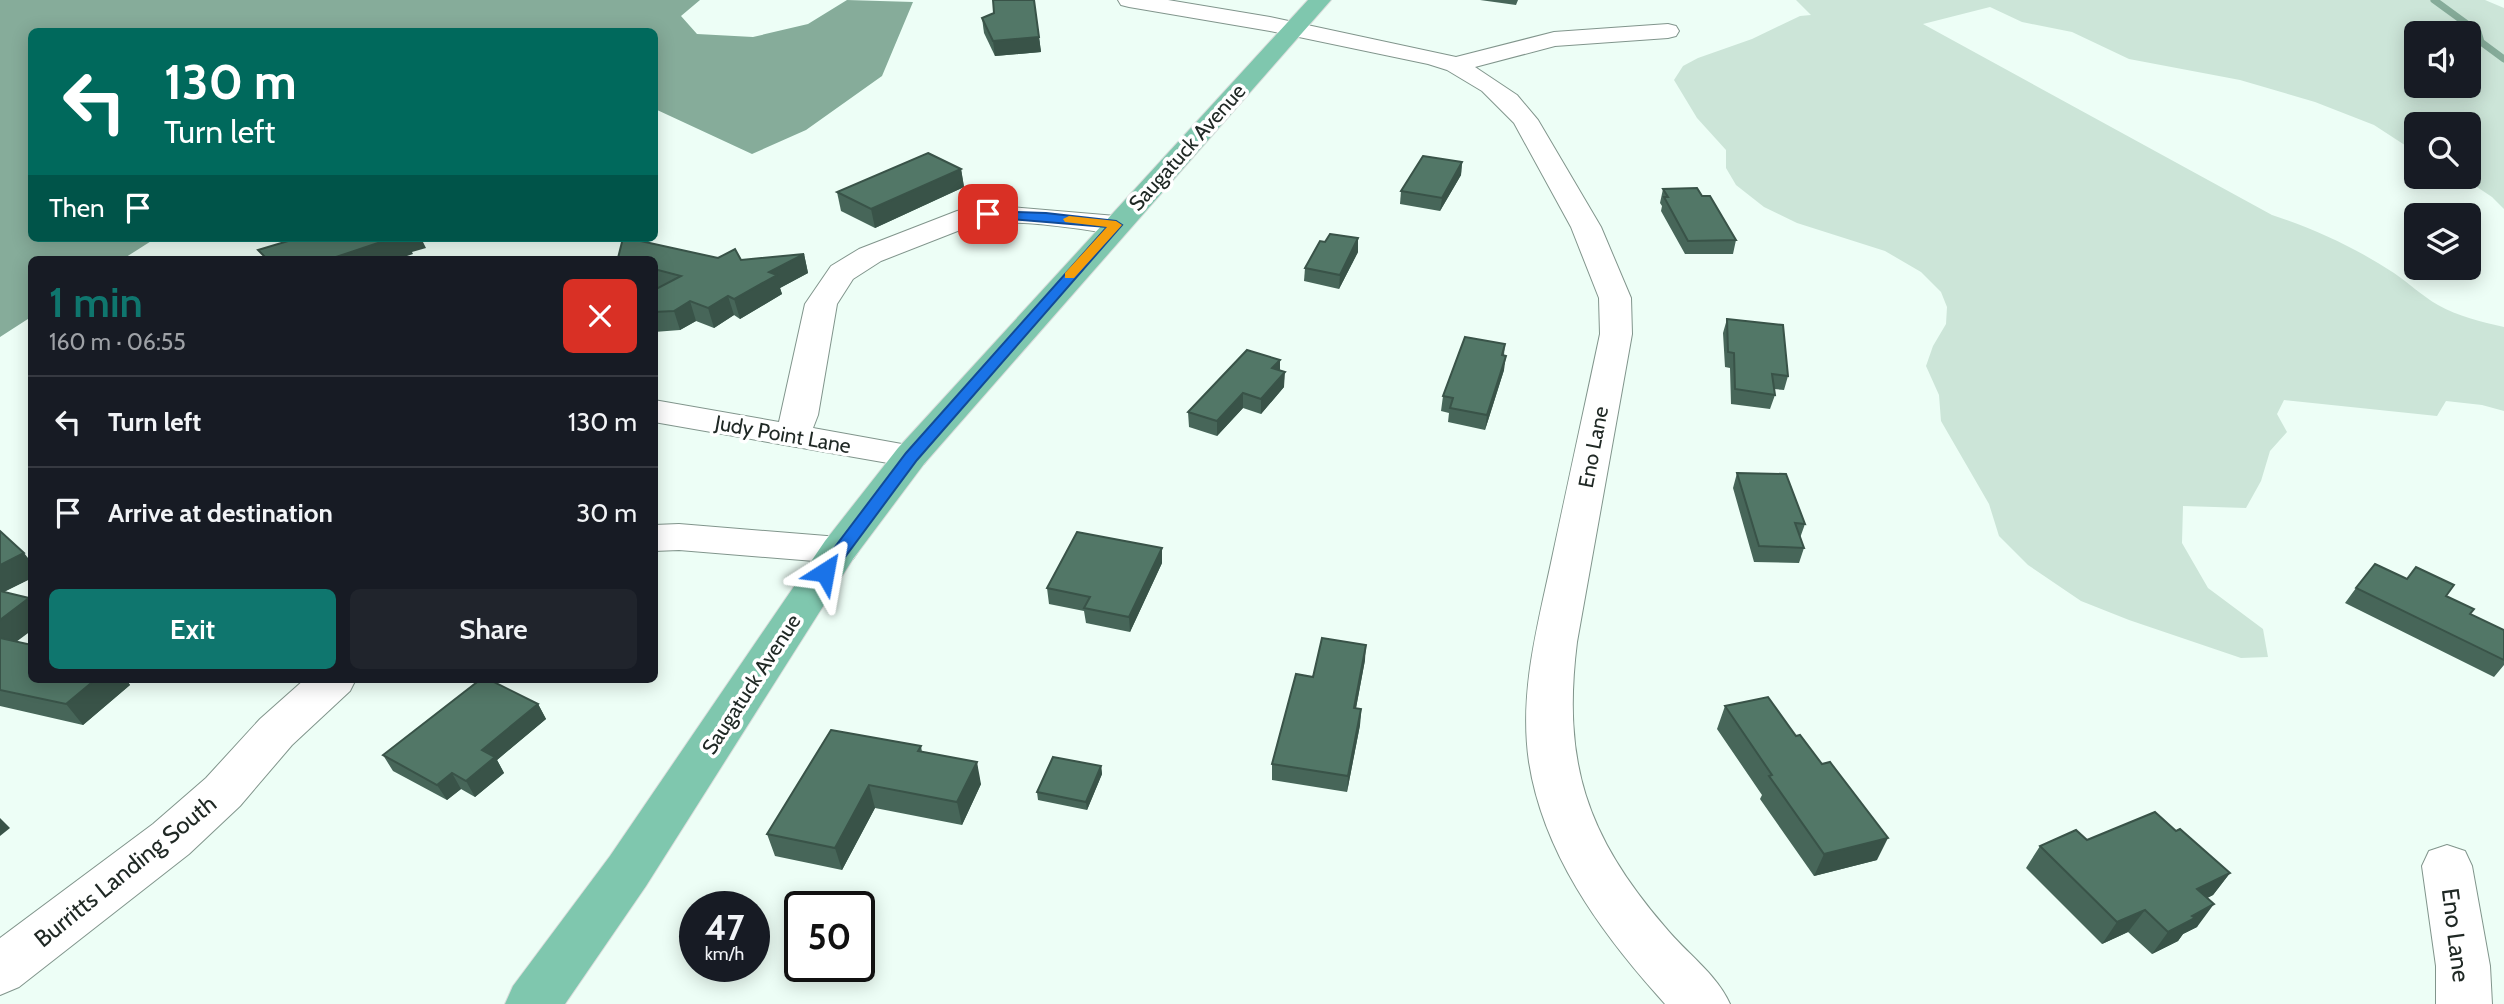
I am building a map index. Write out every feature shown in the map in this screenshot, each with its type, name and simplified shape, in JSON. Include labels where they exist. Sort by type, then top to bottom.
[{"type":"main road","name":"Saugatuck Avenue","points":[[533,1004],[628,871],[839,550],[911,456],[1320,0]]},
{"type":"street","name":"Eno Lane","points":[[1129,0],[1193,6],[1292,30],[1382,46],[1455,65],[1499,92],[1525,120],[1586,227],[1615,298],[1616,334],[1561,613],[1550,692],[1548,715],[1553,763],[1568,817],[1600,882],[1622,915],[1702,1004]]},
{"type":"street","points":[[1455,65],[1554,38],[1668,31]]},
{"type":"street","points":[[792,436],[800,415],[821,304],[842,273],[851,267],[870,255],[967,217],[988,214],[1046,217],[1116,225]]},
{"type":"street","name":"Judy Point Lane","points":[[658,412],[911,456]]},
{"type":"street","points":[[658,538],[679,537],[839,550]]},
{"type":"street","name":"Burritts Landing South","points":[[0,970],[171,839],[223,792],[276,732],[330,683]]},
{"type":"street","name":"Eno Lane","points":[[2447,866],[2463,966],[2464,1004]]},
{"type":"shaded area","points":[[0,0],[700,0],[681,16],[697,34],[753,37],[808,24],[847,0],[913,2],[882,76],[806,130],[752,154],[658,110],[658,28],[28,28],[28,242],[150,242],[128,256],[28,256],[28,319],[0,337]]},
{"type":"shaded area","points":[[1796,0],[2485,0],[2504,8],[2504,209],[2480,189],[2481,112],[2404,112],[2404,145],[2374,125],[2315,102],[2240,80],[2129,59],[2072,32],[2022,22],[1990,7],[1923,24],[2272,215],[2304,226],[2365,255],[2438,305],[2470,318],[2504,327],[2504,411],[2482,405],[2446,401],[2437,416],[2284,400],[2277,414],[2287,432],[2270,451],[2261,481],[2246,508],[2183,506],[2182,543],[2208,588],[2263,629],[2268,657],[2241,658],[2081,601],[2028,565],[1999,536],[1989,504],[1941,421],[1939,395],[1926,366],[1933,346],[1946,324],[1947,307],[1941,292],[1921,272],[1885,251],[1797,223],[1764,207],[1736,185],[1726,168],[1726,150],[1697,118],[1674,80],[1683,66],[1698,58],[1752,39],[1800,16],[1811,15]]},
{"type":"building","points":[[993,0],[1034,0],[1039,37],[993,41],[982,18],[994,13]]},
{"type":"building","points":[[928,153],[961,169],[871,209],[837,192]]},
{"type":"building","points":[[1423,156],[1462,162],[1442,198],[1401,191]]},
{"type":"building","points":[[1697,188],[1702,196],[1710,196],[1736,240],[1688,241],[1664,197],[1668,197],[1663,189]]},
{"type":"building","points":[[1330,234],[1358,238],[1340,275],[1305,268],[1320,241],[1325,242]]},
{"type":"building","points":[[285,242],[381,242],[339,256],[264,256],[258,250]]},
{"type":"building","points":[[622,242],[645,242],[718,258],[735,249],[741,260],[804,254],[769,272],[777,275],[734,299],[728,296],[708,308],[690,301],[674,311],[658,312],[658,288],[681,276],[658,270],[658,256],[618,256]]},
{"type":"building","points":[[1727,319],[1783,325],[1788,376],[1772,374],[1775,395],[1735,389],[1734,353],[1728,352]]},
{"type":"building","points":[[1465,337],[1505,344],[1502,355],[1506,356],[1487,415],[1450,408],[1453,398],[1443,396]]},
{"type":"building","points":[[1247,350],[1280,360],[1272,368],[1285,372],[1261,399],[1243,393],[1217,421],[1188,412]]},
{"type":"building","points":[[1737,473],[1786,474],[1805,524],[1795,523],[1804,548],[1759,546]]},
{"type":"building","points":[[0,531],[24,553],[0,565]]},
{"type":"building","points":[[1077,532],[1162,548],[1129,617],[1084,608],[1090,597],[1047,588]]},
{"type":"building","points":[[2375,564],[2407,579],[2416,567],[2454,585],[2446,596],[2474,609],[2470,614],[2504,630],[2504,660],[2356,588]]},
{"type":"building","points":[[0,591],[28,598],[28,599],[0,620]]},
{"type":"building","points":[[0,638],[28,644],[28,683],[91,683],[66,704],[0,690]]},
{"type":"building","points":[[1322,638],[1366,645],[1354,708],[1361,709],[1348,776],[1272,764],[1296,674],[1313,677]]},
{"type":"building","points":[[476,683],[496,683],[538,704],[482,750],[495,757],[466,781],[452,773],[437,785],[383,755]]},
{"type":"building","points":[[1768,697],[1796,736],[1800,735],[1822,764],[1830,762],[1888,838],[1824,854],[1769,776],[1772,775],[1725,706]]},
{"type":"building","points":[[831,730],[921,746],[918,751],[977,762],[957,802],[869,785],[835,848],[767,834]]},
{"type":"building","points":[[1053,757],[1101,766],[1086,802],[1037,792]]},
{"type":"building","points":[[2155,812],[2176,831],[2180,829],[2230,873],[2197,889],[2214,904],[2168,932],[2145,910],[2117,922],[2040,846],[2076,830],[2087,840]]},
{"type":"waterway","points":[[2434,0],[2478,32],[2481,42],[2504,59]]},
{"type":"slow traffic","points":[[1069,219],[1116,225],[1069,276]]},
{"type":"route","points":[[825,572],[911,456],[1116,225],[988,214]]}]
